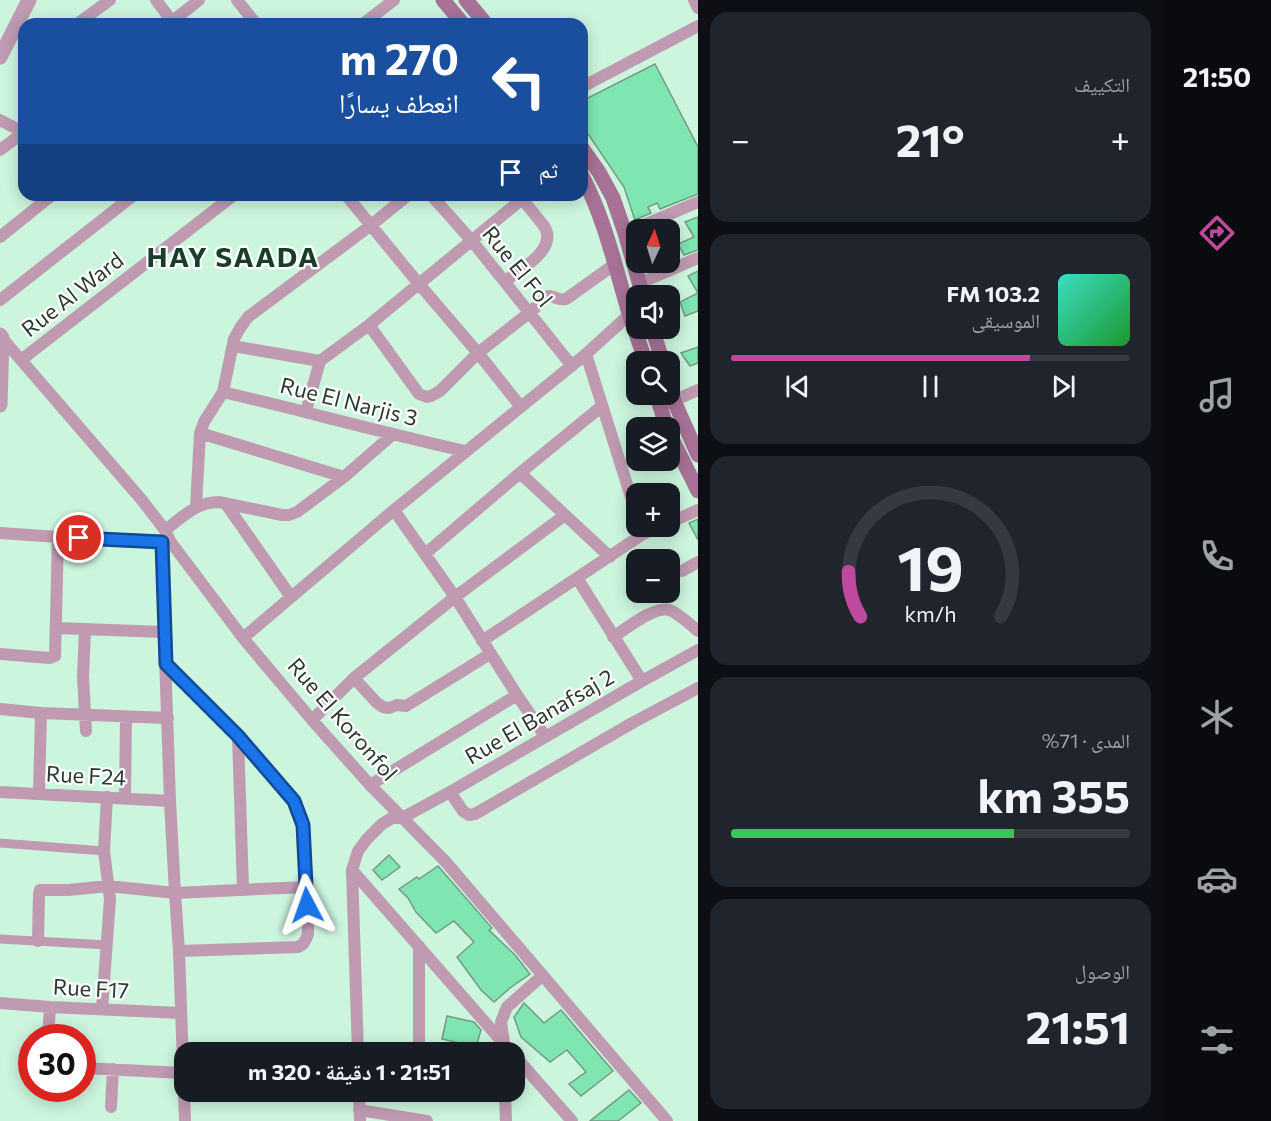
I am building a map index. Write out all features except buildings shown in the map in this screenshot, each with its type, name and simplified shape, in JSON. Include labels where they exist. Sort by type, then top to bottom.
[{"type":"main road","points":[[443,0],[454,18]]},
{"type":"main road","points":[[469,4],[481,18]]},
{"type":"main road","points":[[588,156],[609,190],[625,233],[640,285]]},
{"type":"main road","points":[[588,188],[596,205],[626,294]]},
{"type":"main road","points":[[677,405],[698,455]]},
{"type":"main road","points":[[680,455],[698,491]]},
{"type":"street","points":[[20,18],[29,0]]},
{"type":"street","points":[[85,18],[110,0]]},
{"type":"street","points":[[156,0],[169,18]]},
{"type":"street","points":[[178,18],[199,0]]},
{"type":"street","points":[[237,0],[251,18]]},
{"type":"street","points":[[371,18],[394,0]]},
{"type":"street","points":[[694,0],[698,8]]},
{"type":"street","points":[[460,18],[469,4]]},
{"type":"street","points":[[0,57],[18,22]]},
{"type":"street","points":[[588,84],[698,26]]},
{"type":"street","points":[[0,120],[18,129]]},
{"type":"street","points":[[0,150],[18,136]]},
{"type":"street","points":[[0,237],[45,201]]},
{"type":"street","points":[[0,300],[126,201]]},
{"type":"street","name":"Rue Al Ward","points":[[21,360],[226,201]]},
{"type":"street","points":[[351,201],[478,353],[520,407]]},
{"type":"street","points":[[196,507],[200,433],[204,422],[223,392],[234,339],[240,328],[248,317],[401,201]]},
{"type":"street","name":"Rue El Fol","points":[[435,201],[472,241],[572,366]]},
{"type":"street","points":[[306,411],[320,361],[369,325],[517,201]]},
{"type":"street","points":[[505,281],[534,260],[545,247],[548,239],[547,231],[526,201]]},
{"type":"street","points":[[625,233],[698,202]]},
{"type":"street","points":[[648,285],[698,258]]},
{"type":"street","points":[[369,325],[419,394],[431,396],[440,391],[478,353],[548,296],[561,300],[569,297],[615,264]]},
{"type":"street","points":[[243,638],[626,319]]},
{"type":"street","points":[[0,405],[1,336]]},
{"type":"street","name":"Rue El Koronfol","points":[[1,336],[141,499],[165,538],[243,638],[312,720],[370,785],[445,861],[667,1121]]},
{"type":"street","points":[[233,346],[320,361]]},
{"type":"street","points":[[586,354],[626,483]]},
{"type":"street","points":[[680,399],[698,390]]},
{"type":"street","name":"Rue El Narjis 3","points":[[223,392],[465,451]]},
{"type":"street","points":[[425,554],[602,406]]},
{"type":"street","points":[[200,433],[344,477]]},
{"type":"street","points":[[181,1042],[179,951],[170,801],[165,538],[196,507],[210,502],[274,514],[289,515],[297,512],[344,477],[392,435]]},
{"type":"street","points":[[520,473],[610,556]]},
{"type":"street","points":[[226,504],[291,597]]},
{"type":"street","points":[[394,510],[455,597],[545,736]]},
{"type":"street","points":[[680,518],[698,510]]},
{"type":"street","points":[[312,720],[354,678],[455,597],[565,515]]},
{"type":"street","points":[[0,533],[58,537],[165,538]]},
{"type":"street","points":[[0,654],[52,658],[55,656],[58,537]]},
{"type":"street","points":[[482,640],[610,556],[633,537]]},
{"type":"street","points":[[682,571],[698,562]]},
{"type":"street","points":[[577,578],[642,681]]},
{"type":"street","points":[[613,637],[652,612],[662,609],[670,609],[698,631]]},
{"type":"street","points":[[56,628],[165,632]]},
{"type":"street","points":[[85,629],[83,677],[86,731]]},
{"type":"street","name":"Rue El Banafsaj 2","points":[[352,870],[358,851],[382,824],[392,818],[402,818],[450,792],[698,650]]},
{"type":"street","points":[[354,678],[383,707],[406,706],[490,654]]},
{"type":"street","points":[[166,664],[238,736],[294,801],[303,825],[309,924],[308,934],[303,944],[298,947],[179,951]]},
{"type":"street","points":[[450,792],[463,811],[469,814],[481,811],[634,722],[698,688]]},
{"type":"street","points":[[370,785],[517,694]]},
{"type":"street","points":[[0,709],[41,713],[168,718]]},
{"type":"street","points":[[39,793],[41,713]]},
{"type":"street","points":[[125,798],[126,717]]},
{"type":"street","points":[[238,736],[243,889]]},
{"type":"street","name":"Rue F24","points":[[0,792],[170,801]]},
{"type":"street","points":[[102,1009],[110,899],[105,851],[107,798]]},
{"type":"street","points":[[0,843],[105,851]]},
{"type":"street","points":[[352,870],[501,1042]]},
{"type":"street","points":[[352,870],[358,1042]]},
{"type":"street","points":[[38,942],[40,891],[108,886],[174,893],[305,887]]},
{"type":"street","points":[[0,939],[107,945]]},
{"type":"street","points":[[419,946],[419,1042]]},
{"type":"street","points":[[507,1042],[501,1022],[507,1007],[542,976]]},
{"type":"street","name":"Rue F17","points":[[0,1004],[180,1013]]},
{"type":"street","points":[[49,1024],[50,1007]]},
{"type":"street","points":[[96,1068],[174,1072]]},
{"type":"street","points":[[111,1107],[113,1069]]},
{"type":"street","points":[[525,1069],[572,1121]]},
{"type":"street","points":[[184,1102],[185,1121]]},
{"type":"street","points":[[505,1102],[506,1121]]},
{"type":"street","points":[[360,1116],[428,1121]]},
{"type":"district","name":"HAY SAADA","points":[[233,256]]},
{"type":"route","points":[[79,538],[162,542],[166,664],[238,736],[294,801],[303,825],[307,905]]}]
